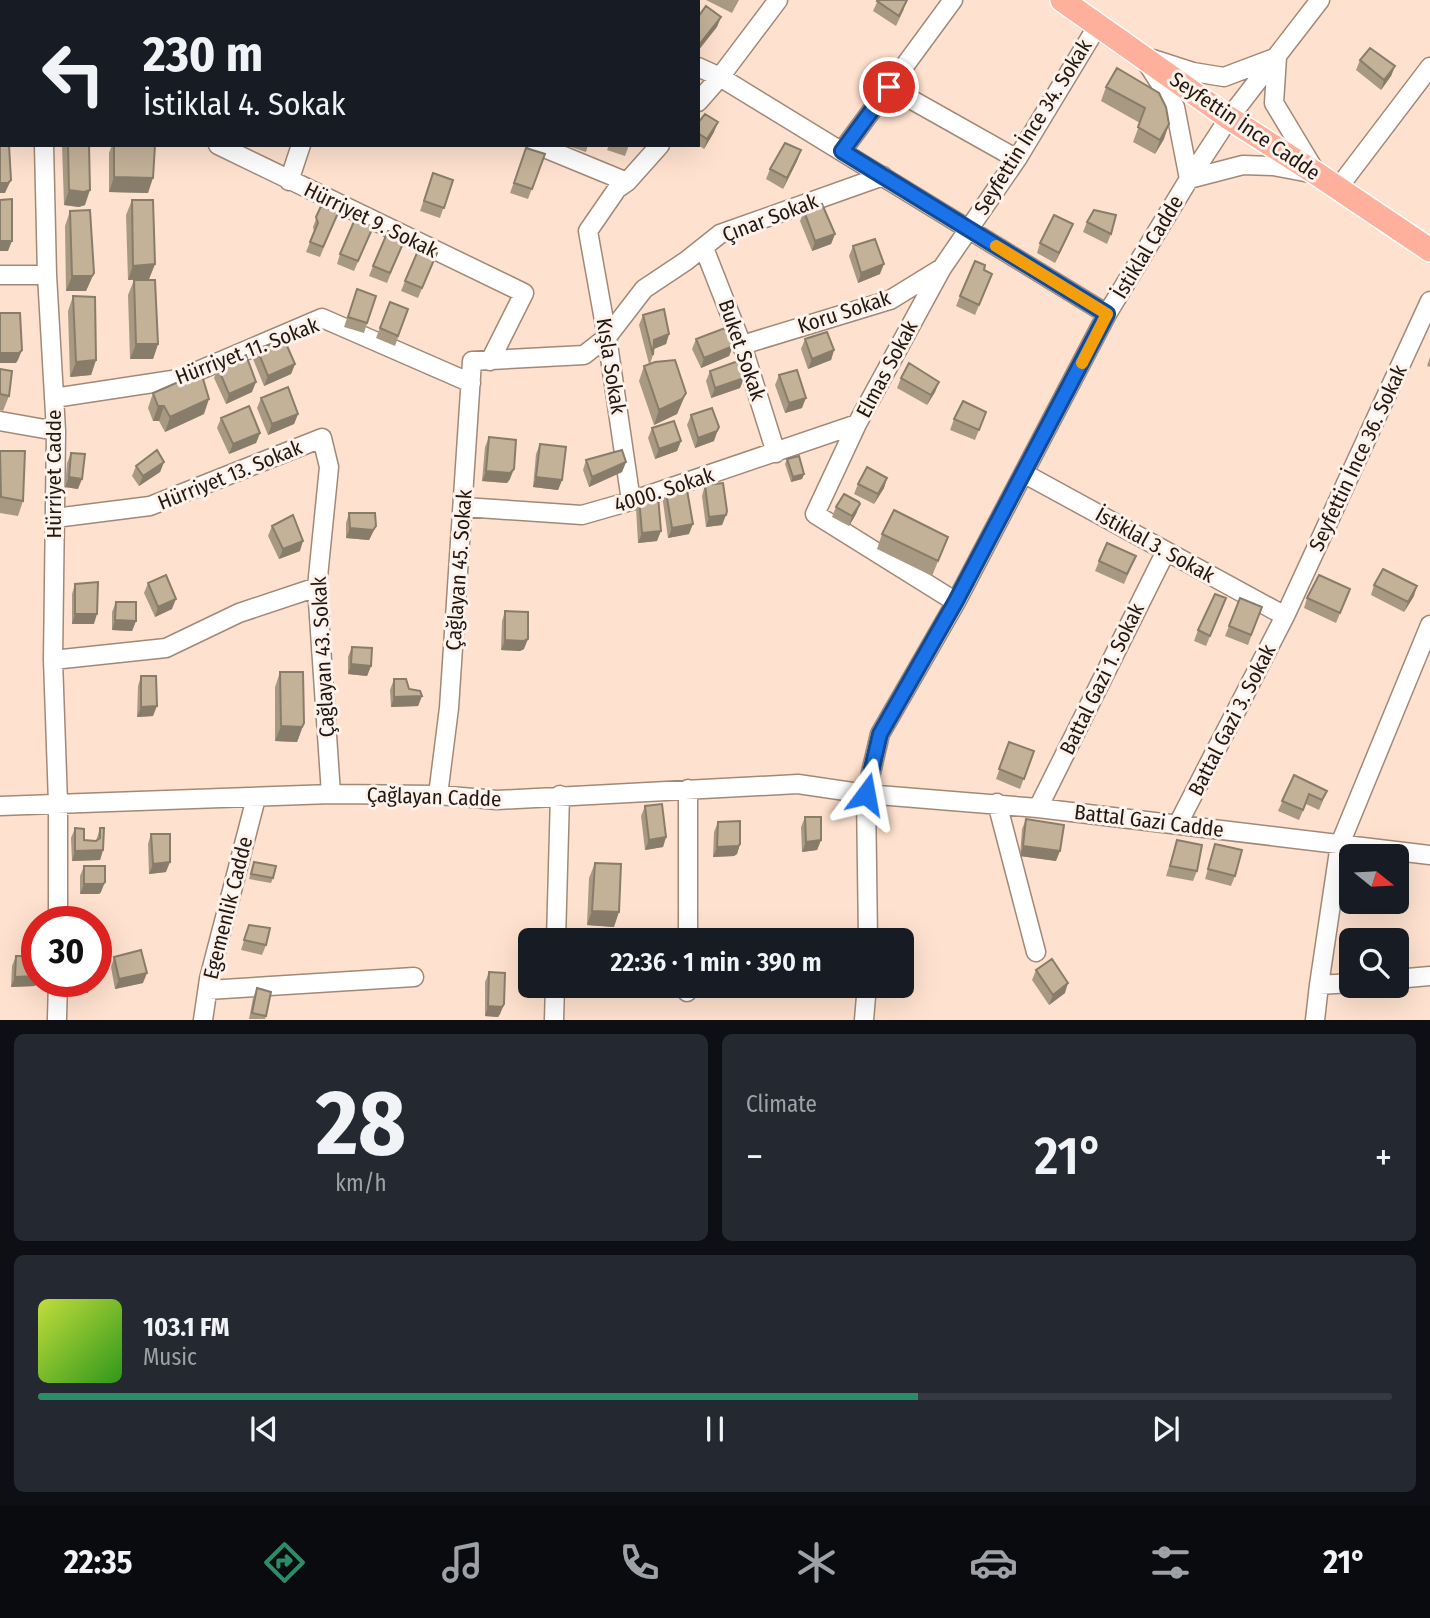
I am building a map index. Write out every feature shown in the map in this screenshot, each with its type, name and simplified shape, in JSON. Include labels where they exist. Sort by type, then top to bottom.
[{"type":"main road","name":"Seyfettin İnce Cadde","points":[[1062,0],[1229,118],[1430,250]]},
{"type":"street","points":[[700,100],[778,0]]},
{"type":"street","points":[[842,151],[953,0]]},
{"type":"street","name":"İstiklal Cadde","points":[[868,928],[866,794],[880,734],[1025,474],[1107,314],[1229,118],[1320,0]]},
{"type":"street","name":"Seyfettin İnce 34. Sokak","points":[[969,229],[1017,159],[1098,24]]},
{"type":"street","points":[[1143,56],[1194,72],[1224,77],[1277,57],[1274,103],[1317,174]]},
{"type":"street","points":[[1143,56],[1175,107],[1189,179],[1243,165],[1273,166],[1317,174]]},
{"type":"street","points":[[1338,188],[1430,67]]},
{"type":"street","points":[[700,68],[720,77],[1107,314]]},
{"type":"street","points":[[889,87],[1017,159]]},
{"type":"street","name":"Hürriyet Cadde","points":[[44,147],[47,275],[56,431],[53,660],[58,906]]},
{"type":"street","name":"Hürriyet 9. Sokak","points":[[222,147],[524,293],[490,361]]},
{"type":"street","points":[[289,181],[301,147]]},
{"type":"street","points":[[542,147],[628,182],[658,147]]},
{"type":"street","name":"Çınar Sokak","points":[[490,361],[584,355],[607,337],[644,289],[720,234],[883,176]]},
{"type":"street","name":"Kışla Sokak","points":[[628,182],[617,189],[588,231],[631,501]]},
{"type":"street","name":"Elmas Sokak","points":[[956,601],[815,514],[857,424],[942,268],[969,229]]},
{"type":"street","name":"Buket Sokak","points":[[704,248],[742,345],[776,453]]},
{"type":"street","name":"Koru Sokak","points":[[742,345],[890,300],[942,268]]},
{"type":"street","points":[[0,275],[47,275]]},
{"type":"street","name":"Seyfettin İnce 36. Sokak","points":[[1285,616],[1430,301]]},
{"type":"street","name":"Hürriyet 11. Sokak","points":[[54,398],[179,379],[322,318],[471,383]]},
{"type":"street","points":[[471,383],[472,362],[490,361]]},
{"type":"street","name":"Çağlayan 45. Sokak","points":[[438,795],[449,708],[471,383]]},
{"type":"street","points":[[0,421],[56,431]]},
{"type":"street","name":"4000. Sokak","points":[[464,507],[582,515],[631,501],[857,424]]},
{"type":"street","name":"Hürriyet 13. Sokak","points":[[55,518],[150,506],[322,438]]},
{"type":"street","name":"Çağlayan 43. Sokak","points":[[322,438],[330,467],[317,587],[331,794]]},
{"type":"street","name":"İstiklal 3. Sokak","points":[[1025,474],[1285,616]]},
{"type":"street","name":"Battal Gazi 1. Sokak","points":[[1038,808],[1166,551]]},
{"type":"street","points":[[53,660],[166,648],[239,613],[317,587]]},
{"type":"street","name":"Battal Gazi 3. Sokak","points":[[1178,824],[1285,616]]},
{"type":"street","points":[[1340,844],[1430,625]]},
{"type":"street","name":"Çağlayan Cadde","points":[[0,806],[331,794],[438,795],[497,800],[798,784],[866,794]]},
{"type":"street","points":[[688,789],[688,928]]},
{"type":"street","name":"Battal Gazi Cadde","points":[[866,794],[997,803],[1340,844]]},
{"type":"street","points":[[556,928],[560,795]]},
{"type":"street","name":"Egemenlik Cadde","points":[[203,1020],[208,990],[256,798]]},
{"type":"street","points":[[997,803],[1036,952]]},
{"type":"street","points":[[1315,1020],[1339,851]]},
{"type":"street","name":"Battal Gazi Cadde","points":[[1409,852],[1430,855]]},
{"type":"street","points":[[1409,978],[1430,976]]},
{"type":"street","points":[[208,990],[414,977]]},
{"type":"street","points":[[1319,985],[1339,984]]},
{"type":"street","points":[[57,1018],[58,997]]},
{"type":"street","points":[[554,1020],[555,998]]},
{"type":"street","points":[[864,1020],[866,998]]},
{"type":"building","points":[[878,0],[907,0],[899,16]]},
{"type":"building","points":[[706,6],[721,17],[700,43],[700,14]]},
{"type":"building","points":[[1370,48],[1395,66],[1384,80],[1360,60]]},
{"type":"building","points":[[1117,68],[1159,93],[1166,107],[1169,124],[1160,140],[1138,127],[1145,108],[1106,87]]},
{"type":"building","points":[[705,114],[718,122],[707,139],[700,134],[700,120]]},
{"type":"building","points":[[785,143],[801,150],[787,178],[770,169]]},
{"type":"building","points":[[0,147],[9,147],[11,180],[8,183],[0,183]]},
{"type":"building","points":[[68,147],[89,147],[90,190],[69,190]]},
{"type":"building","points":[[114,147],[155,147],[153,178],[114,177]]},
{"type":"building","points":[[526,148],[545,154],[532,189],[514,183]]},
{"type":"building","points":[[433,173],[453,180],[444,208],[424,201]]},
{"type":"building","points":[[12,199],[12,241],[0,241],[0,200]]},
{"type":"building","points":[[132,200],[153,200],[155,264],[133,266]]},
{"type":"building","points":[[822,204],[835,234],[815,241],[804,211]]},
{"type":"building","points":[[321,206],[338,213],[323,247],[310,242]]},
{"type":"building","points":[[90,210],[94,273],[92,276],[72,276],[70,211]]},
{"type":"building","points":[[1094,210],[1116,215],[1111,234],[1087,222]]},
{"type":"building","points":[[1054,215],[1073,224],[1059,253],[1040,243]]},
{"type":"building","points":[[355,219],[373,227],[358,261],[340,254]]},
{"type":"building","points":[[388,231],[405,239],[390,273],[373,266]]},
{"type":"building","points":[[875,239],[884,264],[861,273],[853,246]]},
{"type":"building","points":[[420,246],[437,253],[422,288],[405,281]]},
{"type":"building","points":[[975,261],[985,265],[984,270],[992,274],[979,305],[960,296]]},
{"type":"building","points":[[134,280],[155,280],[158,344],[136,344]]},
{"type":"building","points":[[357,289],[376,296],[367,323],[348,317]]},
{"type":"building","points":[[73,296],[95,297],[96,360],[76,362]]},
{"type":"building","points":[[390,302],[408,309],[398,336],[380,328]]},
{"type":"building","points":[[664,309],[669,334],[654,340],[653,355],[643,315]]},
{"type":"building","points":[[0,313],[20,313],[22,350],[19,353],[0,353]]},
{"type":"building","points":[[725,328],[733,346],[704,358],[696,339]]},
{"type":"building","points":[[827,332],[834,350],[812,359],[805,339]]},
{"type":"building","points":[[284,339],[295,364],[268,376],[257,349]]},
{"type":"building","points":[[246,355],[256,382],[229,394],[218,368]]},
{"type":"building","points":[[675,360],[686,393],[682,399],[659,410],[644,366]]},
{"type":"building","points":[[738,361],[744,378],[715,388],[710,371]]},
{"type":"building","points":[[909,363],[939,382],[931,395],[901,378]]},
{"type":"building","points":[[0,369],[12,371],[9,396],[0,394]]},
{"type":"building","points":[[797,370],[806,398],[789,403],[779,375]]},
{"type":"building","points":[[201,372],[209,399],[170,417],[164,406],[158,406],[153,393]]},
{"type":"building","points":[[288,387],[298,414],[272,424],[261,398]]},
{"type":"building","points":[[963,401],[986,412],[979,430],[954,419]]},
{"type":"building","points":[[249,406],[260,433],[233,444],[221,418]]},
{"type":"building","points":[[712,408],[719,427],[717,431],[698,438],[691,415]]},
{"type":"building","points":[[674,421],[681,441],[659,449],[652,428]]},
{"type":"building","points":[[489,437],[516,440],[514,469],[510,473],[486,471]]},
{"type":"building","points":[[540,444],[566,447],[562,480],[536,477]]},
{"type":"building","points":[[157,450],[164,462],[143,476],[136,466]]},
{"type":"building","points":[[622,450],[626,462],[592,477],[586,460]]},
{"type":"building","points":[[0,451],[25,451],[23,501],[1,497]]},
{"type":"building","points":[[71,453],[85,454],[82,479],[69,477]]},
{"type":"building","points":[[799,456],[804,474],[793,477],[787,459]]},
{"type":"building","points":[[867,467],[887,478],[878,494],[858,484]]},
{"type":"building","points":[[723,483],[726,515],[709,517],[705,485]]},
{"type":"building","points":[[687,490],[693,524],[672,528],[666,492]]},
{"type":"building","points":[[844,494],[860,504],[852,516],[836,507]]},
{"type":"building","points":[[658,496],[661,531],[642,533],[639,498]]},
{"type":"building","points":[[894,510],[948,537],[938,561],[882,534]]},
{"type":"building","points":[[349,513],[375,513],[376,526],[373,530],[350,528]]},
{"type":"building","points":[[293,515],[303,541],[283,549],[272,526]]},
{"type":"building","points":[[1107,543],[1136,556],[1127,574],[1099,561]]},
{"type":"building","points":[[1383,569],[1417,586],[1408,602],[1374,585]]},
{"type":"building","points":[[166,575],[176,599],[158,607],[148,583]]},
{"type":"building","points":[[1319,575],[1350,589],[1340,613],[1307,598]]},
{"type":"building","points":[[98,582],[97,614],[75,614],[75,584]]},
{"type":"building","points":[[1215,594],[1226,598],[1210,636],[1198,630]]},
{"type":"building","points":[[1240,598],[1262,607],[1251,635],[1229,626]]},
{"type":"building","points":[[116,602],[136,602],[136,621],[115,620]]},
{"type":"building","points":[[505,611],[528,612],[528,639],[505,640]]},
{"type":"building","points":[[352,647],[372,648],[371,666],[351,664]]},
{"type":"building","points":[[280,672],[303,672],[302,727],[281,726]]},
{"type":"building","points":[[141,676],[156,676],[157,706],[141,707]]},
{"type":"building","points":[[394,679],[406,679],[409,689],[420,691],[422,696],[394,697]]},
{"type":"building","points":[[1009,742],[1034,751],[1024,779],[999,769]]},
{"type":"building","points":[[1294,775],[1327,791],[1322,800],[1309,794],[1303,810],[1282,801]]},
{"type":"building","points":[[662,804],[666,837],[649,840],[645,806]]},
{"type":"building","points":[[805,817],[821,817],[821,840],[806,842]]},
{"type":"building","points":[[1026,819],[1064,825],[1060,851],[1023,846]]},
{"type":"building","points":[[740,821],[740,844],[717,847],[718,822]]},
{"type":"building","points":[[75,828],[84,829],[84,840],[96,841],[100,838],[100,828],[104,828],[103,850],[75,851]]},
{"type":"building","points":[[151,834],[170,834],[170,862],[153,864]]},
{"type":"building","points":[[1177,840],[1202,845],[1197,871],[1170,866]]},
{"type":"building","points":[[1215,844],[1242,850],[1235,876],[1208,869]]},
{"type":"building","points":[[254,862],[276,866],[273,878],[251,874]]},
{"type":"building","points":[[595,863],[621,864],[619,912],[592,911]]},
{"type":"building","points":[[84,866],[105,866],[105,882],[84,884]]},
{"type":"building","points":[[249,925],[270,928],[266,945],[244,940]]},
{"type":"building","points":[[141,950],[147,973],[119,979],[114,957]]},
{"type":"building","points":[[16,956],[21,956],[21,977],[15,977]]},
{"type":"building","points":[[1052,959],[1068,983],[1053,995],[1036,970]]},
{"type":"building","points":[[489,972],[505,973],[502,1007],[488,1006]]},
{"type":"building","points":[[257,988],[271,992],[266,1016],[252,1013]]},
{"type":"slow traffic","points":[[996,246],[1107,314],[1082,363]]},
{"type":"route","points":[[866,794],[880,734],[1025,474],[1107,314],[842,151],[889,87]]}]
